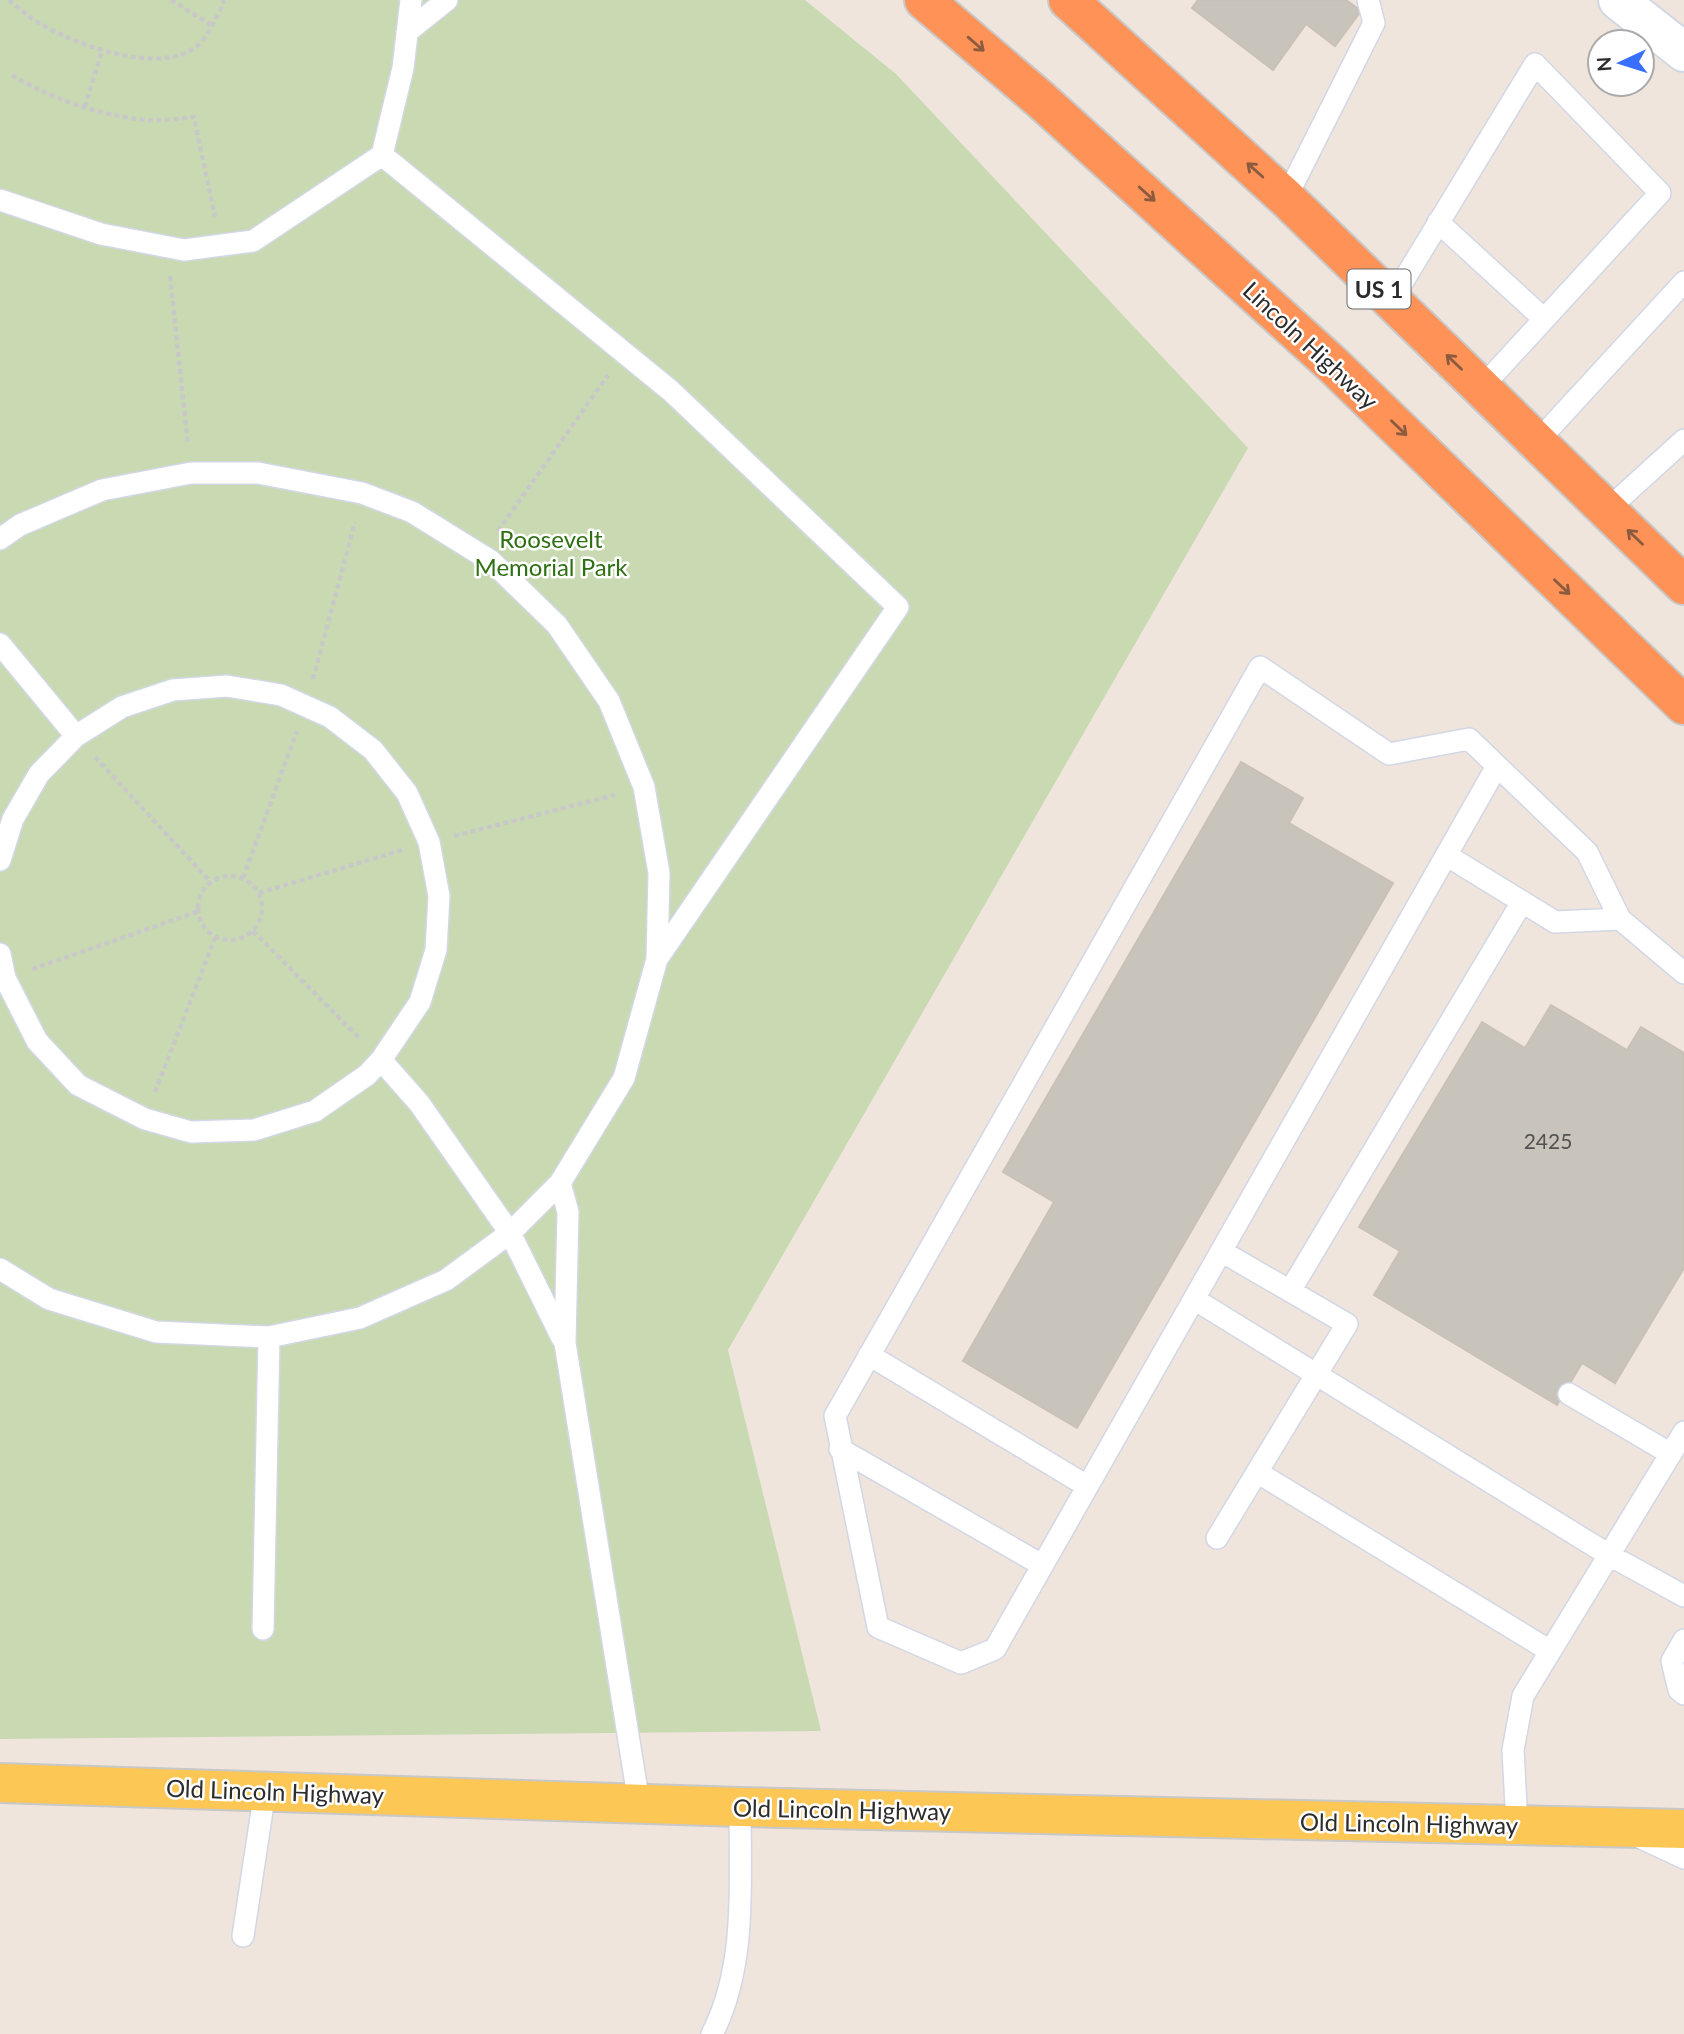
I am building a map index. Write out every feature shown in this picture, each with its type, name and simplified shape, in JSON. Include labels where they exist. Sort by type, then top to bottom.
[{"type":"highway","name":"Lincoln Highway","points":[[924,0],[1130,180],[1332,363],[1684,705]]},
{"type":"highway","name":"US 1","points":[[1068,0],[1286,198],[1684,585]]},
{"type":"main road","name":"Old Lincoln Highway","points":[[0,1783],[740,1807],[1684,1829]]},
{"type":"street","points":[[1618,0],[1684,52]]},
{"type":"lane","points":[[0,200],[101,234],[184,250],[253,241],[382,155],[403,68],[411,0]]},
{"type":"lane","points":[[407,32],[447,0]]},
{"type":"lane","points":[[1286,198],[1374,23],[1368,0]]},
{"type":"lane","points":[[1391,301],[1535,64],[1660,193],[1481,388]]},
{"type":"lane","points":[[382,155],[671,391],[898,607],[656,959]]},
{"type":"lane","points":[[1438,222],[1544,319]]},
{"type":"lane","points":[[1537,442],[1684,282]]},
{"type":"lane","points":[[1607,510],[1680,450]]},
{"type":"lane","points":[[0,539],[20,525],[102,490],[191,473],[258,472],[362,493],[412,512],[481,555],[557,625],[609,701],[644,787],[659,873],[656,959],[624,1078],[559,1183],[510,1233],[446,1280],[360,1318],[269,1337],[156,1332],[49,1300],[0,1269]]},
{"type":"lane","points":[[0,645],[76,736]]},
{"type":"lane","points":[[1497,766],[995,1648],[961,1663],[878,1628],[835,1416],[1260,667],[1389,754],[1469,739],[1587,852],[1620,919],[1684,974]]},
{"type":"lane","points":[[0,860],[12,819],[39,774],[76,736],[122,707],[173,690],[227,686],[281,695],[330,717],[373,750],[407,793],[429,842],[439,896],[436,950],[420,1002],[381,1060],[367,1075],[315,1111],[254,1130],[191,1132],[145,1119],[78,1085],[37,1041],[2,980],[0,954]]},
{"type":"lane","points":[[1446,855],[1555,922],[1620,919]]},
{"type":"lane","points":[[1290,1291],[1522,902]]},
{"type":"lane","points":[[381,1060],[419,1102],[510,1233],[565,1343]]},
{"type":"lane","points":[[559,1183],[568,1212],[565,1343],[639,1803]]},
{"type":"lane","points":[[1217,1538],[1347,1324],[1221,1251]]},
{"type":"lane","points":[[1194,1299],[1609,1555],[1684,1596]]},
{"type":"lane","points":[[263,1629],[269,1337]]},
{"type":"lane","points":[[870,1355],[1087,1486]]},
{"type":"lane","points":[[1569,1394],[1671,1454]]},
{"type":"lane","points":[[1517,1825],[1513,1750],[1523,1696],[1684,1432]]},
{"type":"lane","points":[[840,1449],[1042,1565]]},
{"type":"lane","points":[[1258,1472],[1550,1651]]},
{"type":"lane","points":[[1684,1640],[1672,1661],[1679,1690],[1684,1695]]},
{"type":"lane","points":[[243,1936],[265,1791]]},
{"type":"lane","points":[[712,2034],[731,1989],[736,1953],[740,1807]]},
{"type":"lane","points":[[1618,1828],[1684,1858]]},
{"type":"path","points":[[9,0],[30,17],[55,31],[102,50],[137,57],[176,57],[198,45],[225,0]]},
{"type":"path","points":[[171,0],[211,25]]},
{"type":"path","points":[[85,107],[102,50]]},
{"type":"path","points":[[12,75],[41,92],[85,107],[144,120],[194,117],[221,246]]},
{"type":"path","points":[[167,247],[191,473]]},
{"type":"path","points":[[481,555],[624,352]]},
{"type":"path","points":[[243,878],[306,706],[362,493]]},
{"type":"path","points":[[76,736],[210,881]]},
{"type":"path","points":[[259,893],[429,842],[644,787]]},
{"type":"path","points":[[232,875],[252,884],[259,893],[262,913],[253,931],[235,941],[215,938],[207,932],[197,912],[202,890],[210,881],[232,875]]},
{"type":"path","points":[[2,980],[197,912]]},
{"type":"path","points":[[253,931],[381,1060]]},
{"type":"path","points":[[145,1119],[215,938]]},
{"type":"green space","name":"Roosevelt Memorial Park","points":[[0,0],[805,0],[896,74],[1248,448],[728,1350],[821,1731],[0,1739]]},
{"type":"building","points":[[1198,0],[1346,0],[1361,11],[1335,46],[1306,24],[1273,70],[1192,8]]},
{"type":"building","points":[[1241,762],[1303,798],[1289,823],[1393,883],[1077,1428],[963,1361],[1054,1202],[1003,1172]]},
{"type":"building","points":[[1551,1005],[1627,1050],[1641,1027],[1684,1053],[1684,1268],[1615,1383],[1582,1363],[1557,1405],[1374,1295],[1400,1251],[1359,1227],[1482,1022],[1525,1048]]}]
